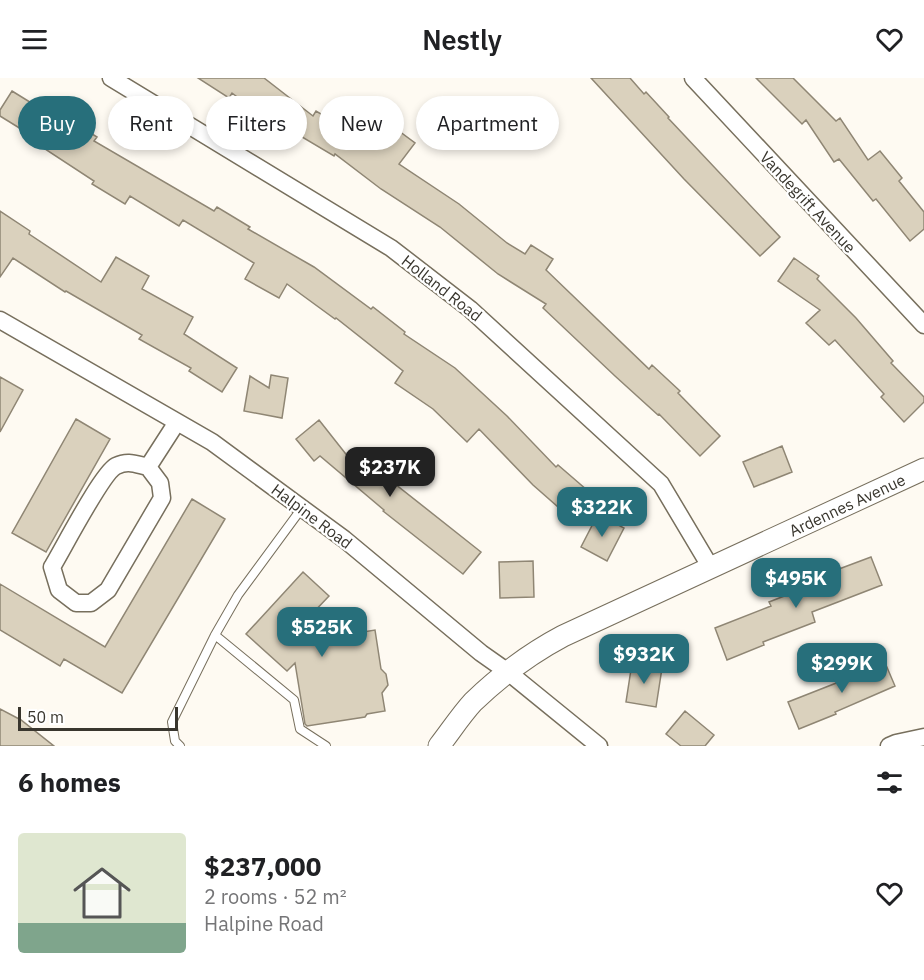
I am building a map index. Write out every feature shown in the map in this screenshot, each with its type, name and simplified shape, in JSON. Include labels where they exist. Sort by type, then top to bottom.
[{"type":"street","name":"Holland Road","points":[[111,78],[391,248],[470,309],[661,484],[711,568]]},
{"type":"street","name":"Vandegrift Avenue","points":[[693,78],[924,325]]},
{"type":"street","name":"Halpine Road","points":[[0,320],[212,442],[344,539],[481,653],[599,746]]},
{"type":"street","points":[[148,468],[177,422]]},
{"type":"street","points":[[129,462],[148,468],[160,483],[162,498],[108,590],[91,603],[76,603],[59,590],[52,567],[94,494],[114,467],[129,462]]},
{"type":"street","name":"Ardennes Avenue","points":[[439,746],[473,703],[508,672],[539,649],[924,469]]},
{"type":"street","points":[[889,746],[924,737]]},
{"type":"lane","points":[[180,746],[175,741],[172,722],[215,635],[238,595],[302,508]]},
{"type":"lane","points":[[215,635],[294,700],[300,729],[326,746]]},
{"type":"building","points":[[198,78],[264,78],[287,96],[236,96],[232,93],[230,96],[226,96]]},
{"type":"building","points":[[591,78],[630,78],[644,94],[646,92],[780,237],[760,256],[684,179]]},
{"type":"building","points":[[756,78],[793,78],[836,121],[840,118],[868,160],[880,151],[902,178],[899,181],[924,212],[924,229],[910,241],[839,159],[834,162],[806,120],[802,124]]},
{"type":"building","points":[[12,91],[20,96],[18,96],[18,127],[0,116],[0,110]]},
{"type":"building","points":[[307,111],[313,116],[316,111],[319,113],[319,147],[307,140]]},
{"type":"building","points":[[404,135],[415,143],[399,164],[459,204],[507,243],[525,254],[531,245],[553,259],[546,270],[649,369],[652,365],[680,391],[678,393],[720,436],[700,456],[659,414],[543,308],[546,304],[498,274],[440,227],[381,189],[335,154],[334,156],[324,150],[404,150]]},
{"type":"building","points":[[96,142],[214,211],[217,207],[250,227],[248,229],[314,267],[371,309],[373,307],[405,332],[404,334],[455,368],[507,416],[556,467],[558,465],[587,490],[566,514],[533,485],[479,429],[467,442],[433,409],[395,383],[403,371],[336,318],[287,284],[279,298],[245,279],[254,263],[183,220],[179,226],[130,196],[125,204],[92,184],[94,181],[47,150],[96,150]]},
{"type":"building","points":[[0,211],[30,231],[29,234],[101,282],[116,257],[149,276],[142,289],[193,317],[184,334],[237,368],[222,392],[189,371],[191,368],[139,339],[142,335],[65,292],[13,258],[0,277]]},
{"type":"building","points":[[794,258],[819,276],[817,279],[856,318],[893,361],[891,363],[924,397],[924,402],[904,422],[881,397],[884,394],[835,340],[829,345],[806,323],[820,310],[778,281]]},
{"type":"building","points":[[271,375],[288,378],[282,418],[244,411],[250,376],[269,388]]},
{"type":"building","points":[[0,377],[23,390],[0,432]]},
{"type":"building","points":[[76,419],[110,439],[46,552],[12,533]]},
{"type":"building","points":[[319,420],[349,458],[357,448],[387,473],[385,476],[481,552],[463,574],[383,511],[320,456],[314,461],[296,439]]},
{"type":"building","points":[[782,446],[792,472],[754,487],[743,462]]},
{"type":"building","points":[[192,499],[225,519],[122,693],[64,659],[60,666],[0,630],[0,584],[105,647]]},
{"type":"building","points":[[598,514],[624,528],[607,561],[581,547]]},
{"type":"building","points":[[871,557],[882,585],[812,612],[815,622],[763,642],[764,645],[727,660],[715,628],[771,606],[769,602],[833,577],[831,572]]},
{"type":"building","points":[[533,561],[534,597],[500,598],[499,562]]},
{"type":"building","points":[[303,572],[329,596],[310,616],[332,637],[375,630],[381,669],[386,674],[388,685],[382,693],[385,711],[367,714],[365,717],[307,726],[295,663],[287,671],[246,634]]},
{"type":"building","points":[[883,658],[895,686],[799,729],[788,702],[849,678],[847,673]]},
{"type":"building","points":[[632,663],[662,668],[656,707],[626,702]]},
{"type":"building","points":[[0,709],[21,720],[54,746],[0,746]]},
{"type":"building","points":[[685,711],[714,735],[705,746],[681,746],[666,734]]}]
